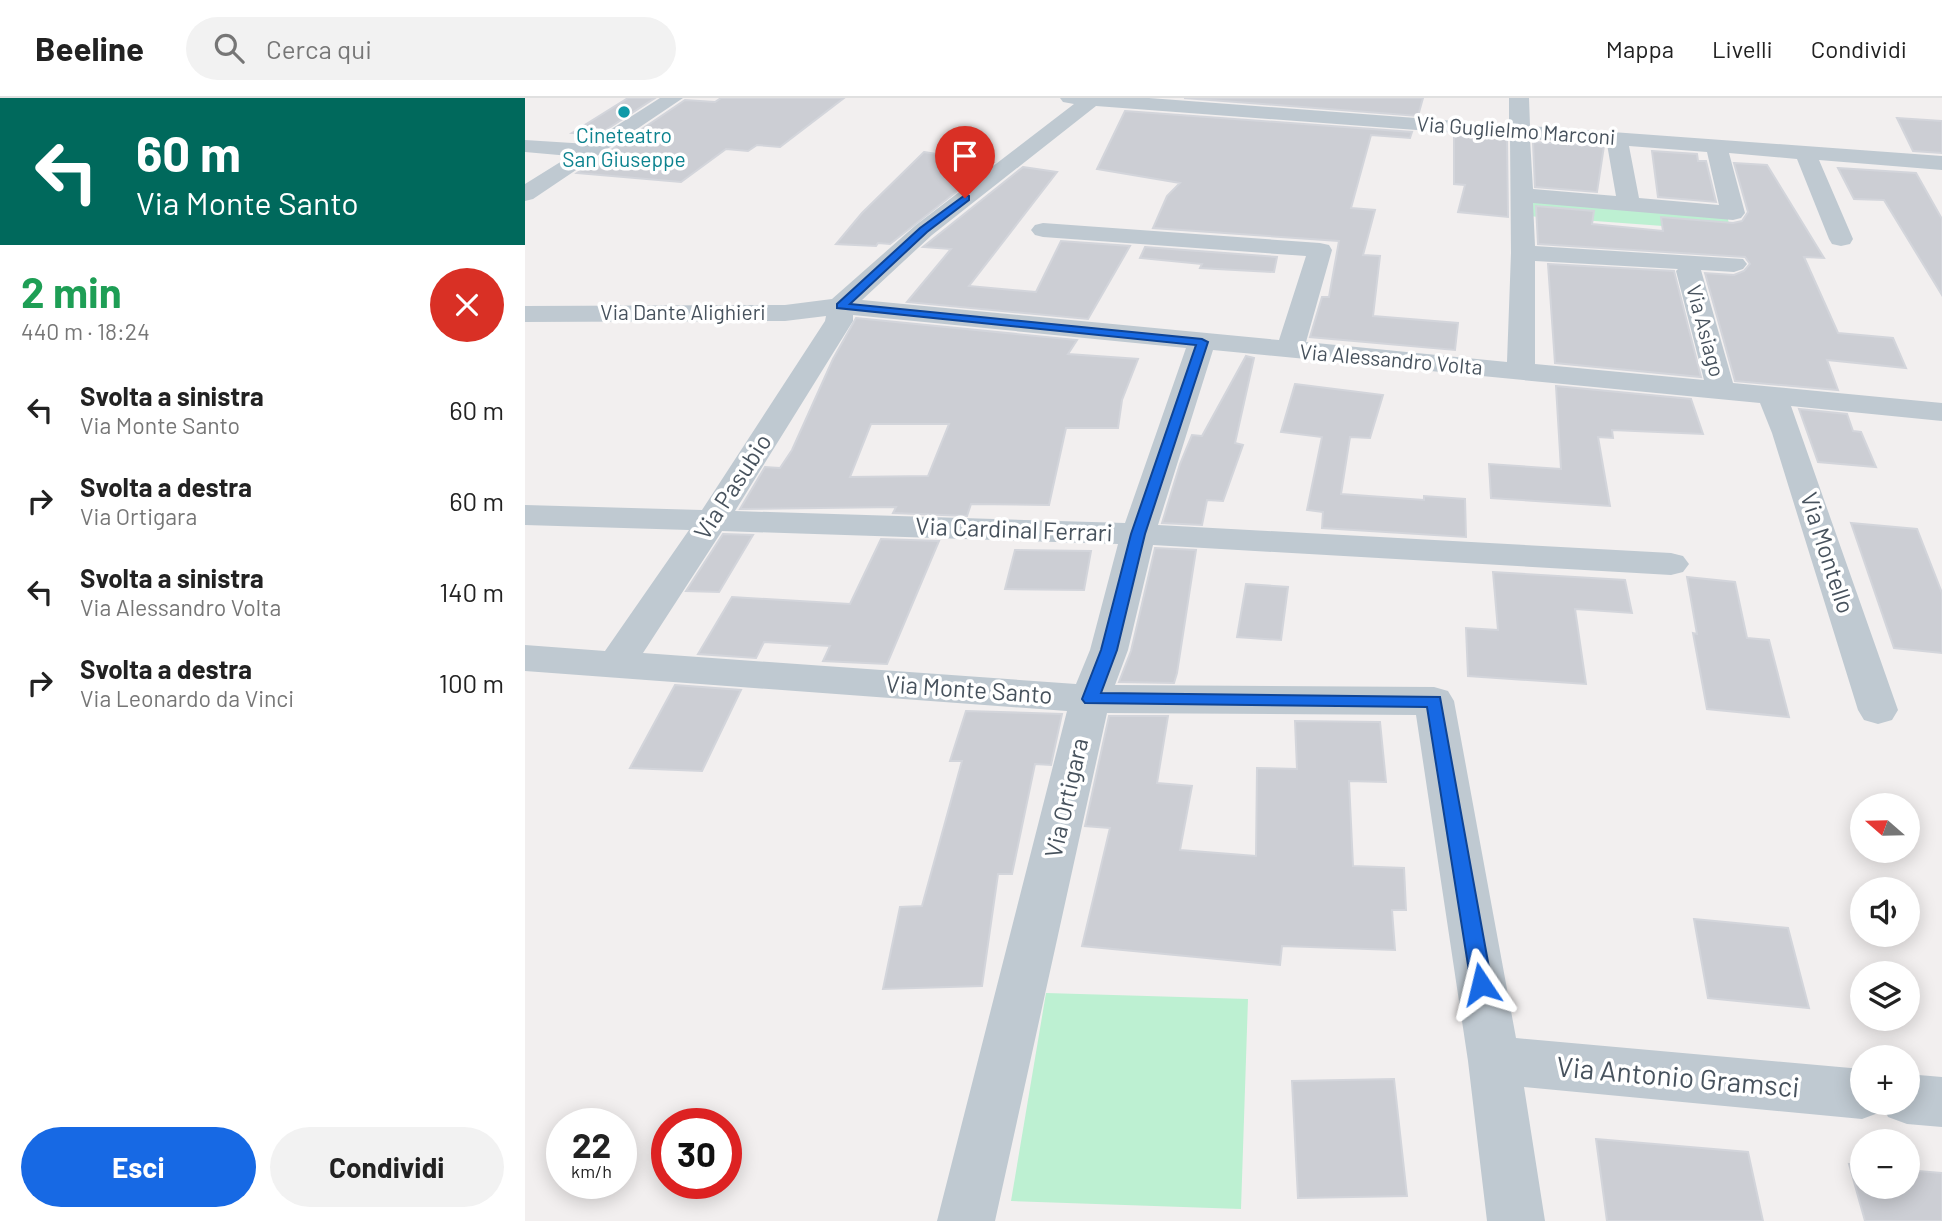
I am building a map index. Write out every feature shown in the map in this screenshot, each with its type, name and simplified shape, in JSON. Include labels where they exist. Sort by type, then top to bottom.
[{"type":"street","points":[[525,194],[673,98]]},
{"type":"street","points":[[1520,98],[1523,253],[1521,373]]},
{"type":"street","points":[[841,306],[924,230],[1085,99]]},
{"type":"street","name":"Via Guglielmo Marconi","points":[[1085,99],[1805,152],[1939,167]]},
{"type":"street","points":[[1617,139],[1629,204]]},
{"type":"street","points":[[525,146],[592,150]]},
{"type":"street","points":[[1520,195],[1733,213],[1716,146]]},
{"type":"street","points":[[1805,152],[1841,239]]},
{"type":"street","points":[[1043,230],[1320,250],[1289,351]]},
{"type":"street","points":[[1523,253],[1734,264]]},
{"type":"street","name":"Via Asiago","points":[[1689,271],[1721,391]]},
{"type":"street","name":"Via Dante Alighieri","points":[[525,314],[785,313],[841,306]]},
{"type":"street","name":"Via Alessandro Volta","points":[[841,306],[1942,412]]},
{"type":"street","name":"Via Pasubio","points":[[616,664],[712,521],[839,321],[841,306]]},
{"type":"street","name":"Via Ortigara","points":[[966,1221],[1090,699],[1109,650],[1138,534],[1202,342]]},
{"type":"street","name":"Via Montello","points":[[1772,397],[1787,433],[1878,710]]},
{"type":"street","name":"Via Cardinal Ferrari","points":[[525,514],[1138,534],[1671,564]]},
{"type":"street","name":"Via Monte Santo","points":[[525,658],[1090,699],[1434,701],[1494,1061],[1515,1221]]},
{"type":"street","name":"Via Antonio Gramsci","points":[[1494,1061],[1596,1068],[1850,1093]]},
{"type":"street","points":[[1920,1100],[1942,1102]]},
{"type":"green space","points":[[1527,199],[1726,212],[1731,231],[1527,216]]},
{"type":"green space","points":[[1046,993],[1248,999],[1241,1209],[1011,1201]]},
{"type":"building","points":[[628,98],[655,98],[598,135],[572,133]]},
{"type":"building","points":[[721,98],[844,98],[780,147],[757,145],[748,151],[726,149],[681,182],[577,173],[685,100],[715,102]]},
{"type":"building","points":[[1184,98],[1423,98],[1418,116]]},
{"type":"building","points":[[1125,111],[1412,132],[1410,138],[1371,135],[1351,208],[1375,210],[1363,255],[1380,256],[1373,316],[1458,323],[1455,350],[1310,337],[1322,297],[1329,297],[1339,241],[1153,228],[1167,196],[1180,183],[1097,169]]},
{"type":"building","points":[[1897,118],[1942,121],[1942,153],[1913,151]]},
{"type":"building","points":[[1454,135],[1507,139],[1508,217],[1458,212],[1465,185],[1454,184]]},
{"type":"building","points":[[1533,142],[1604,146],[1597,192],[1535,187]]},
{"type":"building","points":[[1652,151],[1697,154],[1698,161],[1706,161],[1716,202],[1658,197]]},
{"type":"building","points":[[924,152],[993,163],[890,244],[836,244],[862,213]]},
{"type":"building","points":[[1734,163],[1767,165],[1824,258],[1804,257],[1838,333],[1893,338],[1906,368],[1827,360],[1838,390],[1735,381],[1705,273],[1734,275],[1744,271],[1750,264],[1745,257],[1538,244],[1536,206],[1594,211],[1592,224],[1663,231],[1661,217],[1733,223],[1742,221],[1748,212]]},
{"type":"building","points":[[1023,167],[1057,172],[969,286],[1036,292],[1061,241],[1130,246],[1088,319],[907,302],[951,249],[923,247]]},
{"type":"building","points":[[1838,168],[1916,173],[1942,219],[1942,295],[1884,200],[1854,199]]},
{"type":"building","points":[[1145,247],[1277,257],[1274,272],[1200,268],[1202,264],[1140,258]]},
{"type":"building","points":[[1548,264],[1674,271],[1701,377],[1555,363]]},
{"type":"building","points":[[856,318],[1077,340],[1068,354],[1138,359],[1122,400],[1118,428],[1066,428],[1049,505],[971,504],[967,516],[893,513],[896,507],[740,509],[765,467],[780,468],[792,450],[833,359]],"holes":[[[871,424],[949,424],[928,476],[850,477]]]},
{"type":"building","points":[[1246,356],[1254,358],[1235,443],[1243,445],[1223,501],[1207,500],[1202,525],[1162,523],[1192,435],[1202,436]]},
{"type":"building","points":[[1295,384],[1383,395],[1370,438],[1350,437],[1341,494],[1424,500],[1424,496],[1465,499],[1466,537],[1322,528],[1323,512],[1307,510],[1322,437],[1281,432]]},
{"type":"building","points":[[1556,386],[1691,399],[1703,434],[1612,430],[1613,438],[1598,437],[1610,506],[1491,498],[1489,464],[1561,469]]},
{"type":"building","points":[[1799,409],[1847,414],[1853,431],[1861,432],[1876,467],[1818,462]]},
{"type":"building","points":[[1851,523],[1917,529],[1942,593],[1942,653],[1894,648]]},
{"type":"building","points":[[723,534],[753,535],[719,592],[686,591]]},
{"type":"building","points":[[881,539],[939,541],[887,664],[823,661],[830,646],[764,642],[756,658],[698,654],[732,597],[850,604]]},
{"type":"building","points":[[1155,548],[1196,550],[1177,673],[1174,683],[1119,682],[1131,651]]},
{"type":"building","points":[[1015,550],[1091,551],[1084,590],[1005,589]]},
{"type":"building","points":[[1493,572],[1625,580],[1632,613],[1575,609],[1586,684],[1468,676],[1466,628],[1498,630]]},
{"type":"building","points":[[1687,577],[1735,582],[1747,638],[1769,640],[1789,717],[1707,709],[1693,633],[1697,634]]},
{"type":"building","points":[[1246,584],[1288,587],[1281,640],[1237,637]]},
{"type":"building","points":[[675,685],[741,690],[702,771],[630,768]]},
{"type":"building","points":[[966,711],[1062,714],[1051,765],[1035,764],[1012,874],[998,874],[982,986],[883,989],[900,907],[922,906],[962,761],[950,761]]},
{"type":"building","points":[[1109,716],[1168,716],[1157,783],[1192,786],[1180,850],[1256,856],[1257,768],[1297,769],[1295,721],[1380,722],[1386,782],[1349,781],[1353,866],[1404,868],[1406,910],[1392,910],[1395,950],[1282,946],[1280,965],[1082,946],[1110,828],[1085,826]]},
{"type":"building","points":[[1694,919],[1788,928],[1809,1008],[1708,998]]},
{"type":"building","points":[[1394,1079],[1407,1196],[1298,1198],[1292,1081]]},
{"type":"building","points":[[1596,1139],[1748,1152],[1763,1221],[1607,1221]]},
{"type":"building","points":[[1920,1171],[1942,1173],[1942,1221],[1865,1221],[1859,1199],[1920,1199]]},
{"type":"place","name":"Cineteatro San Giuseppe","points":[[624,112]]},
{"type":"route","points":[[965,198],[924,230],[841,306],[1202,342],[1138,534],[1109,650],[1090,699],[1434,701],[1481,984]]}]
